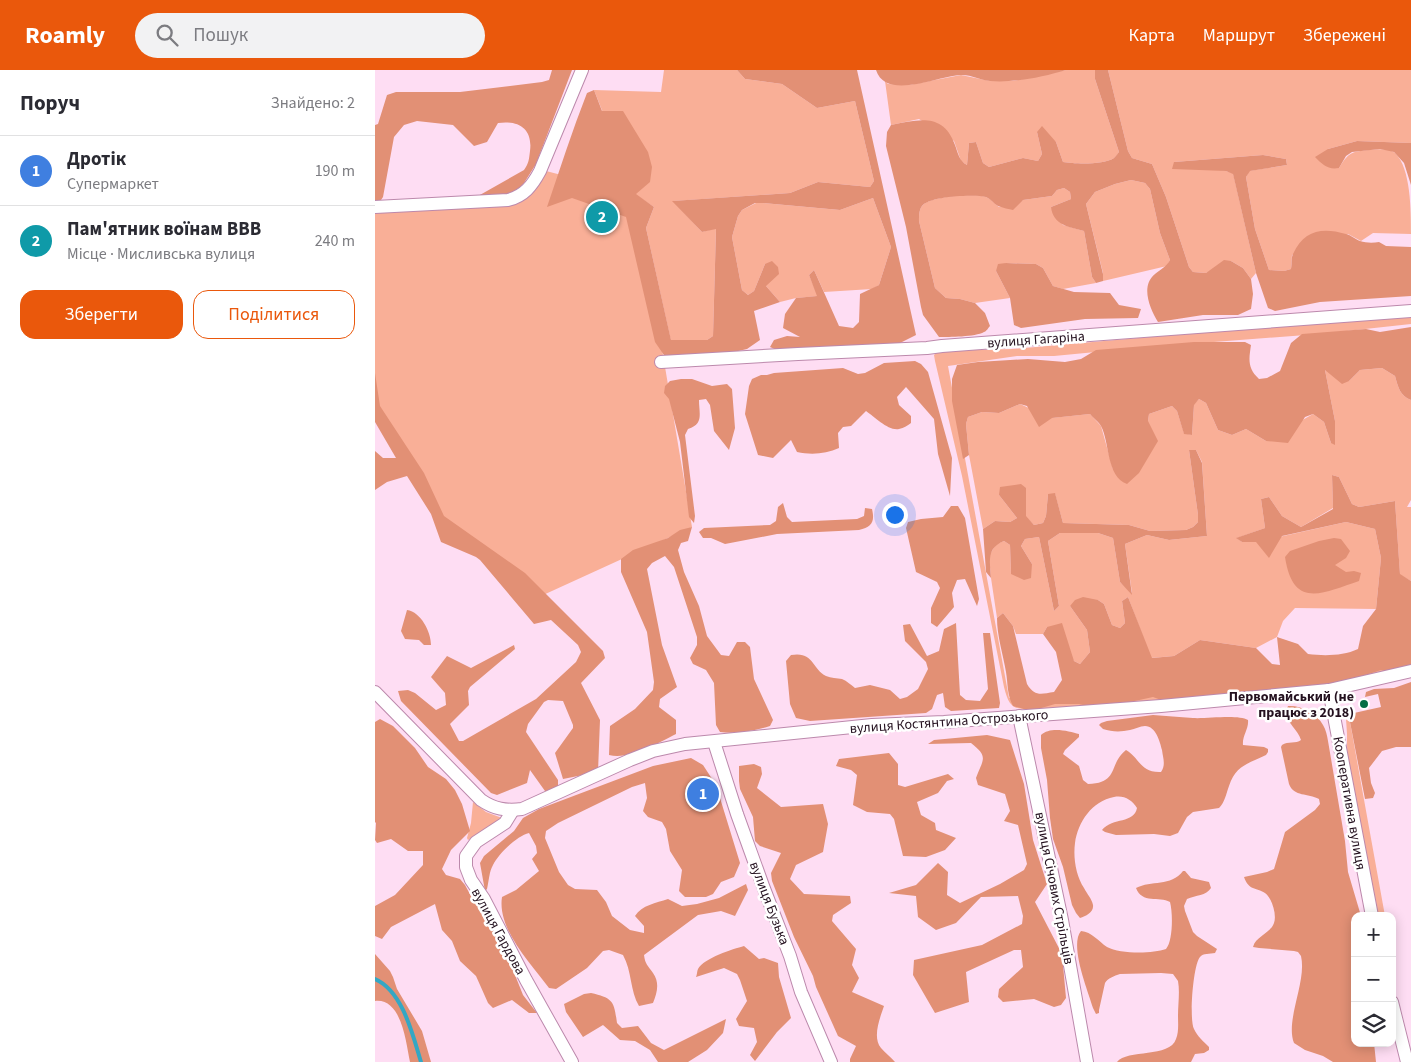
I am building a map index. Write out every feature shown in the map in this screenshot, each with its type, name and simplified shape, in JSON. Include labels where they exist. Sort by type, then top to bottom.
[{"type":"street","points":[[375,207],[508,200],[523,194],[531,186],[540,171],[582,70]]},
{"type":"street","name":"вулиця Гагаріна","points":[[661,362],[927,348],[1411,311]]},
{"type":"street","name":"вулиця Костянтина Острозького","points":[[375,692],[481,800],[489,806],[513,810],[522,809],[629,760],[653,751],[685,744],[872,725],[945,722],[1161,706],[1329,690],[1411,671]]},
{"type":"street","name":"Кооперативна вулиця","points":[[1329,690],[1371,912]]},
{"type":"street","name":"вулиця Січових Стрільців","points":[[1019,716],[1062,920],[1087,1062]]},
{"type":"street","name":"вулиця Бузька","points":[[714,742],[737,814],[804,999],[831,1062]]},
{"type":"street","name":"вулиця Гардова","points":[[513,810],[505,823],[476,842],[466,856],[466,866],[471,880],[484,899],[526,980],[572,1062]]},
{"type":"street","points":[[1396,1018],[1407,1062]]},
{"type":"shaded area","points":[[552,70],[572,70],[536,164],[519,188],[508,196],[471,200],[524,170],[529,161],[530,143],[527,132],[523,128],[512,123],[498,123],[487,142],[474,146],[453,125],[417,121],[404,125],[394,137],[383,197],[379,203],[375,202],[375,125],[378,124],[387,95],[396,92],[460,92],[542,82],[549,80]]},
{"type":"shaded area","points":[[664,70],[737,70],[745,79],[782,84],[817,108],[855,101],[874,181],[870,187],[818,182],[790,193],[673,201],[702,232],[716,228],[713,336],[707,340],[671,341],[646,228],[654,207],[636,195],[692,527],[541,596],[442,520],[375,415],[375,212],[517,204],[526,198],[546,171],[635,194],[594,90],[661,92]]},
{"type":"shaded area","points":[[737,70],[857,70],[916,335],[898,344],[777,350],[770,347],[774,340],[787,336],[800,337],[783,328],[785,314],[796,298],[817,296],[809,275],[814,270],[839,326],[853,328],[859,322],[860,294],[879,285],[891,247],[873,198],[840,210],[755,203],[742,210],[738,216],[732,237],[742,290],[748,295],[754,291],[765,264],[772,261],[778,267],[779,274],[766,286],[780,302],[754,311],[760,340],[747,349],[712,357],[668,361],[655,342],[626,217],[572,198],[547,207],[587,93],[594,90],[602,111],[623,111],[648,152],[652,167],[650,182],[636,194],[654,207],[646,228],[671,340],[707,340],[713,336],[716,229],[702,232],[672,201],[790,193],[818,182],[870,187],[874,181],[855,101],[817,108],[782,84],[745,79]]},
{"type":"shaded area","points":[[876,70],[1066,70],[1019,80],[990,81],[960,75],[913,85],[901,85],[890,84],[882,79]]},
{"type":"shaded area","points":[[1066,70],[1095,70],[1095,79],[1119,152],[1115,158],[1097,163],[1063,162],[1056,142],[1037,132],[1042,154],[1038,161],[1023,158],[989,167],[983,163],[976,142],[969,143],[967,165],[961,161],[954,141],[919,119],[891,125],[885,81],[888,84],[909,85],[961,75],[990,81],[1013,81]]},
{"type":"shaded area","points":[[1095,70],[1108,70],[1128,151],[1132,158],[1152,164],[1166,197],[1189,267],[1193,272],[1206,273],[1224,260],[1231,261],[1243,268],[1251,279],[1253,294],[1251,309],[1238,315],[1203,315],[1158,322],[1148,298],[1148,285],[1150,279],[1170,260],[1160,233],[1150,189],[1145,183],[1131,180],[1095,192],[1086,204],[1103,274],[1103,281],[1096,283],[1092,277],[1084,231],[1063,224],[1052,213],[1051,207],[1071,199],[1070,192],[1064,188],[1057,190],[1052,196],[1023,200],[1013,210],[998,206],[986,197],[972,196],[942,198],[922,206],[919,221],[935,288],[946,298],[975,303],[985,313],[990,326],[985,332],[975,335],[939,337],[923,315],[921,307],[906,227],[886,146],[887,132],[891,125],[920,120],[937,123],[950,134],[960,159],[967,165],[969,143],[976,142],[983,163],[989,167],[1023,158],[1038,161],[1042,154],[1037,132],[1042,126],[1056,142],[1063,162],[1104,162],[1114,158],[1119,152],[1095,79]]},
{"type":"shaded area","points":[[1108,70],[1411,70],[1411,143],[1357,141],[1328,149],[1339,168],[1345,159],[1354,152],[1379,149],[1390,150],[1395,153],[1400,160],[1407,179],[1411,234],[1373,233],[1361,241],[1348,234],[1292,255],[1291,269],[1284,271],[1269,270],[1255,229],[1246,177],[1249,171],[1287,165],[1286,159],[1263,155],[1174,162],[1233,173],[1256,273],[1251,279],[1243,268],[1231,261],[1206,273],[1193,272],[1189,267],[1166,197],[1152,164],[1132,158],[1128,151]]},
{"type":"shaded area","points":[[1357,141],[1411,143],[1411,185],[1404,163],[1394,152],[1380,149],[1352,152],[1346,156],[1339,168],[1326,166],[1315,157],[1328,149]]},
{"type":"shaded area","points":[[1263,155],[1286,159],[1287,165],[1250,171],[1246,177],[1255,229],[1269,270],[1284,271],[1291,269],[1292,257],[1297,246],[1308,235],[1322,231],[1337,232],[1362,242],[1379,242],[1386,246],[1411,247],[1411,296],[1320,302],[1275,311],[1268,308],[1256,273],[1233,174],[1226,171],[1172,169],[1174,162]]},
{"type":"shaded area","points":[[1131,180],[1145,183],[1150,189],[1160,233],[1170,260],[1167,266],[1103,281],[1103,273],[1086,204],[1095,192]]},
{"type":"shaded area","points":[[1064,188],[1070,192],[1071,199],[1051,207],[1063,225],[1084,231],[1092,277],[1096,283],[1063,289],[1053,286],[1043,268],[1036,264],[1006,263],[996,271],[1010,298],[975,303],[946,298],[935,288],[919,221],[922,206],[942,198],[972,195],[986,197],[999,207],[1023,200],[1052,196],[1057,190]]},
{"type":"shaded area","points":[[873,198],[891,247],[879,285],[872,289],[824,292],[814,270],[809,275],[818,296],[780,302],[766,286],[765,264],[754,291],[748,295],[742,290],[732,237],[738,216],[742,210],[756,203],[763,203],[840,210]]},
{"type":"shaded area","points":[[998,264],[1036,264],[1043,268],[1053,286],[1074,292],[1110,293],[1119,305],[1141,309],[1138,318],[1085,319],[1021,328],[1014,325],[1010,298],[996,271]]},
{"type":"shaded area","points":[[1411,317],[1411,324],[1319,334],[1201,343],[1178,347],[1127,349],[1054,356],[1017,356],[948,366],[1009,698],[1411,665],[1320,685],[1217,696],[1038,709],[1024,709],[1011,705],[1004,687],[962,476],[935,361],[934,355],[938,351],[1013,349]]},
{"type":"shaded area","points":[[1411,327],[1411,400],[1402,394],[1395,376],[1382,368],[1360,370],[1349,381],[1342,384],[1325,370],[1335,421],[1335,445],[1331,443],[1324,422],[1313,414],[1305,417],[1288,443],[1266,441],[1246,429],[1232,435],[1218,430],[1206,403],[1199,399],[1194,405],[1192,435],[1184,434],[1177,411],[1172,406],[1149,414],[1148,421],[1158,441],[1139,473],[1127,484],[1115,474],[1109,458],[1104,433],[1099,423],[1090,414],[1052,418],[1039,427],[1027,406],[1020,404],[999,413],[982,412],[968,417],[966,424],[969,455],[963,459],[952,401],[952,379],[957,365],[1028,359],[1065,362],[1081,359],[1096,350],[1194,342],[1245,342],[1251,345],[1249,359],[1252,371],[1259,379],[1267,378],[1280,371],[1291,343],[1302,334],[1366,329],[1380,332]]},
{"type":"shaded area","points":[[915,361],[921,364],[928,372],[952,458],[950,496],[938,454],[934,419],[906,387],[897,397],[899,405],[911,416],[911,423],[904,427],[899,429],[890,428],[866,411],[851,426],[843,427],[838,433],[839,448],[824,453],[802,453],[797,452],[791,440],[773,458],[758,455],[745,414],[749,386],[752,379],[774,373],[843,368],[858,374],[865,373],[884,363]]},
{"type":"shaded area","points":[[1382,368],[1395,376],[1402,394],[1411,400],[1411,500],[1407,507],[1411,507],[1411,581],[1400,575],[1395,501],[1359,507],[1352,504],[1339,477],[1332,475],[1333,508],[1301,527],[1282,516],[1269,497],[1261,499],[1265,528],[1237,538],[1242,542],[1256,542],[1346,522],[1375,529],[1381,558],[1376,609],[1295,608],[1283,621],[1277,637],[1256,648],[1200,640],[1174,656],[1151,658],[1128,597],[1122,601],[1125,623],[1120,628],[1112,625],[1104,604],[1098,600],[1070,606],[1087,630],[1090,652],[1080,664],[1074,661],[1047,627],[1043,634],[1016,634],[1013,626],[1003,613],[997,618],[989,556],[996,544],[1004,541],[1010,545],[1011,574],[1032,564],[1021,546],[1025,539],[1039,537],[1054,611],[1059,606],[1048,541],[1060,533],[1098,533],[1113,538],[1120,582],[1132,593],[1125,544],[1147,535],[1169,540],[1207,536],[1202,462],[1196,450],[1189,450],[1198,522],[1186,530],[1150,531],[1129,525],[1063,523],[1055,494],[1048,494],[1046,516],[1043,523],[1034,525],[1026,517],[1026,489],[999,495],[1017,518],[1010,522],[995,521],[983,529],[969,455],[966,424],[968,417],[982,412],[999,413],[1020,404],[1051,418],[1090,414],[1101,426],[1113,469],[1148,421],[1149,414],[1172,406],[1177,411],[1184,433],[1192,435],[1194,404],[1199,399],[1206,403],[1218,430],[1232,435],[1246,429],[1266,441],[1313,414],[1324,422],[1331,443],[1335,421],[1325,370],[1349,381],[1360,370]]},
{"type":"shaded area","points":[[375,373],[380,406],[424,473],[444,516],[525,573],[603,651],[605,658],[581,683],[600,720],[598,772],[563,779],[555,753],[573,728],[573,725],[563,701],[548,700],[544,702],[528,724],[526,732],[558,780],[558,787],[549,793],[545,791],[530,770],[527,783],[497,795],[491,793],[401,701],[398,691],[408,690],[415,693],[436,710],[446,705],[445,693],[431,677],[447,656],[471,668],[514,645],[515,649],[470,687],[468,691],[469,705],[450,724],[459,741],[463,741],[536,699],[576,662],[581,652],[578,645],[551,620],[534,624],[480,560],[441,542],[431,514],[407,476],[387,482],[375,490],[375,451],[383,458],[396,458],[375,422]]},
{"type":"shaded area","points":[[692,379],[712,386],[727,384],[732,389],[735,428],[729,450],[714,431],[710,405],[706,399],[699,400],[699,421],[688,429],[685,435],[695,516],[694,523],[689,517],[680,442],[669,399],[664,393],[665,386],[670,381]]},
{"type":"shaded area","points":[[1189,450],[1196,450],[1202,463],[1207,536],[1169,540],[1147,535],[1125,544],[1132,595],[1120,582],[1113,538],[1098,533],[1060,533],[1048,541],[1059,606],[1054,611],[1039,537],[1025,539],[1021,546],[1032,564],[1031,578],[1024,580],[1011,574],[1010,545],[1004,541],[994,547],[990,556],[991,578],[986,572],[983,529],[995,521],[1010,522],[1017,518],[999,495],[1000,487],[1021,484],[1026,488],[1026,516],[1034,525],[1043,523],[1046,516],[1048,494],[1055,493],[1063,523],[1129,525],[1150,531],[1186,530],[1193,527],[1198,522],[1198,515]]},
{"type":"shaded area","points":[[1332,475],[1339,477],[1352,504],[1359,507],[1395,501],[1400,574],[1411,581],[1411,666],[1388,672],[1381,670],[1327,688],[1180,707],[1153,697],[1098,709],[1079,704],[1055,704],[1027,710],[1013,706],[1009,694],[997,618],[1003,613],[1013,626],[1027,684],[1030,688],[1039,694],[1054,692],[1062,680],[1056,652],[1043,634],[1047,627],[1062,623],[1074,661],[1080,664],[1090,652],[1087,630],[1070,606],[1075,600],[1083,597],[1098,600],[1104,604],[1112,625],[1120,628],[1125,623],[1122,601],[1128,597],[1152,658],[1174,656],[1200,640],[1256,648],[1272,664],[1280,665],[1277,637],[1298,644],[1308,654],[1333,655],[1358,649],[1363,626],[1376,609],[1381,558],[1375,529],[1346,522],[1282,536],[1269,558],[1256,542],[1242,542],[1236,538],[1265,528],[1261,499],[1269,497],[1282,516],[1301,527],[1333,509]]},
{"type":"shaded area","points":[[783,503],[787,517],[792,522],[857,519],[864,516],[865,508],[872,509],[873,521],[867,527],[859,530],[777,534],[725,544],[711,538],[703,538],[699,532],[704,528],[770,525],[776,521],[778,507]]},
{"type":"shaded area","points":[[951,506],[958,506],[965,518],[979,599],[977,606],[965,579],[957,580],[952,593],[954,607],[937,627],[931,623],[931,608],[940,588],[937,582],[916,572],[906,528],[908,522],[943,517]]},
{"type":"shaded area","points":[[692,527],[688,541],[681,543],[678,550],[684,572],[699,606],[707,636],[721,655],[729,656],[737,642],[745,642],[750,647],[754,679],[773,720],[770,726],[758,729],[720,732],[716,725],[714,683],[706,670],[693,664],[690,658],[697,645],[697,637],[674,567],[665,556],[652,563],[647,569],[662,645],[677,687],[660,699],[659,707],[676,720],[676,734],[635,753],[617,756],[609,755],[610,726],[635,709],[653,690],[654,682],[647,632],[621,572],[621,559],[633,550],[668,538],[680,530]]},
{"type":"shaded area","points":[[1334,538],[1341,539],[1350,551],[1346,558],[1335,565],[1346,572],[1354,571],[1361,573],[1359,581],[1322,593],[1302,591],[1295,585],[1289,574],[1285,557],[1290,551]]},
{"type":"shaded area","points":[[407,610],[417,614],[424,623],[431,640],[431,645],[424,645],[419,640],[405,639],[401,631]]},
{"type":"shaded area","points":[[956,623],[960,695],[966,700],[980,701],[988,689],[983,633],[990,633],[1000,703],[999,708],[951,711],[945,707],[943,693],[937,695],[932,709],[926,713],[810,721],[796,718],[790,704],[786,661],[791,655],[799,654],[808,658],[821,673],[832,678],[842,679],[855,688],[870,685],[890,690],[900,699],[907,697],[918,689],[928,669],[926,662],[905,641],[903,625],[910,624],[927,656],[939,651],[944,629]]},
{"type":"shaded area","points":[[1411,682],[1411,747],[1396,747],[1382,751],[1369,768],[1371,783],[1375,793],[1373,798],[1365,799],[1350,722],[1354,713],[1381,707],[1378,694],[1365,697],[1366,692],[1374,689],[1394,688]]},
{"type":"shaded area","points":[[1288,706],[1293,706],[1313,713],[1324,727],[1327,735],[1345,841],[1348,872],[1360,912],[1351,912],[1351,1047],[1374,1047],[1376,1062],[1333,1062],[1294,1043],[1292,1023],[1301,977],[1301,956],[1298,952],[1294,951],[1253,947],[1257,940],[1272,927],[1275,920],[1274,911],[1268,895],[1250,887],[1244,877],[1274,869],[1285,832],[1315,810],[1320,804],[1319,799],[1294,791],[1289,784],[1281,747],[1284,744],[1301,740],[1288,719],[1286,711]]},
{"type":"shaded area","points":[[1153,715],[1193,718],[1243,718],[1248,720],[1248,723],[1243,745],[1264,747],[1268,749],[1268,752],[1266,755],[1239,769],[1232,779],[1224,801],[1219,808],[1193,812],[1187,817],[1178,833],[1170,836],[1154,834],[1116,835],[1102,830],[1112,823],[1128,819],[1135,813],[1137,808],[1130,800],[1124,797],[1106,799],[1093,808],[1079,828],[1074,849],[1077,872],[1093,905],[1091,912],[1080,918],[1072,905],[1063,867],[1053,839],[1041,735],[1054,730],[1079,734],[1079,737],[1063,754],[1079,766],[1083,780],[1088,784],[1105,780],[1126,750],[1144,768],[1154,772],[1161,772],[1164,764],[1162,750],[1155,731],[1149,727],[1141,726],[1127,731],[1113,731],[1103,729],[1099,725],[1107,721]]},
{"type":"shaded area","points":[[380,719],[393,726],[415,748],[428,767],[446,779],[455,790],[462,804],[470,831],[451,850],[442,869],[446,875],[460,879],[472,898],[482,909],[513,970],[523,995],[537,1013],[529,1013],[512,1000],[493,1008],[488,1003],[476,976],[460,961],[452,941],[442,930],[435,904],[391,927],[382,939],[375,936],[375,906],[395,895],[423,865],[423,851],[408,851],[391,839],[377,843],[375,840],[375,722]]},
{"type":"shaded area","points":[[1346,719],[1350,722],[1384,912],[1376,912],[1348,777]]},
{"type":"shaded area","points":[[987,735],[1010,740],[1024,784],[1033,840],[1047,884],[1035,902],[1062,954],[1066,998],[1061,1005],[1054,1007],[1034,999],[1003,1002],[998,997],[999,989],[1023,967],[1021,950],[1014,950],[966,972],[969,1002],[935,1013],[913,975],[914,960],[982,945],[1022,924],[1023,916],[1018,896],[981,897],[956,923],[936,930],[918,917],[916,896],[889,893],[916,885],[938,863],[948,872],[947,895],[960,903],[1024,870],[1027,864],[1018,825],[1004,821],[1010,811],[1005,794],[978,785],[976,778],[983,759],[977,748],[971,743],[928,744],[934,740]]},
{"type":"shaded area","points":[[889,753],[898,764],[898,785],[905,787],[948,774],[954,779],[947,781],[938,793],[917,802],[921,815],[935,823],[936,830],[956,838],[945,850],[926,857],[903,856],[894,819],[890,814],[867,812],[853,805],[857,775],[851,770],[836,766],[839,759]]},
{"type":"shaded area","points":[[691,758],[703,765],[716,785],[740,863],[734,877],[721,882],[713,894],[706,897],[685,897],[679,891],[682,870],[670,851],[666,829],[662,822],[648,817],[643,811],[647,798],[645,783],[632,787],[558,823],[546,831],[545,838],[559,872],[568,885],[575,889],[597,890],[606,902],[612,916],[630,930],[644,933],[644,926],[635,916],[641,909],[650,905],[668,899],[682,906],[697,904],[719,898],[746,884],[748,890],[735,916],[721,911],[698,915],[644,955],[646,963],[657,980],[657,992],[653,1003],[639,1006],[623,955],[609,950],[603,951],[587,968],[556,989],[549,988],[517,946],[510,934],[502,909],[502,897],[516,890],[539,871],[532,859],[537,853],[536,846],[529,833],[509,846],[499,855],[493,865],[485,891],[480,863],[484,856],[514,831],[523,818],[539,809],[653,766]]},
{"type":"shaded area","points":[[754,764],[761,767],[762,774],[757,788],[781,807],[823,804],[828,824],[823,852],[796,865],[790,879],[804,894],[850,896],[851,903],[833,915],[832,921],[856,949],[852,965],[859,978],[852,992],[884,1006],[877,1033],[878,1044],[895,1062],[850,1062],[856,1046],[838,1036],[813,976],[794,937],[772,881],[771,873],[781,853],[760,846],[755,841],[753,817],[740,789],[739,781],[739,766]]},
{"type":"shaded area","points":[[473,802],[486,812],[502,818],[468,840],[467,838]]},
{"type":"shaded area","points":[[1183,871],[1191,878],[1209,882],[1211,888],[1204,894],[1187,899],[1184,906],[1193,932],[1217,949],[1215,953],[1205,954],[1200,957],[1195,970],[1193,993],[1192,1015],[1194,1029],[1209,1047],[1209,1050],[1204,1053],[1195,1054],[1191,1062],[1117,1062],[1122,1058],[1166,1049],[1172,1045],[1178,1030],[1178,981],[1173,974],[1161,973],[1120,974],[1109,978],[1105,983],[1099,1013],[1096,1014],[1078,957],[1078,938],[1081,931],[1085,932],[1107,947],[1136,953],[1166,949],[1172,927],[1170,902],[1146,898],[1136,888],[1173,879]]},
{"type":"shaded area","points":[[744,946],[759,959],[764,958],[778,963],[779,977],[791,1018],[777,1032],[755,1061],[750,1055],[757,1042],[754,1028],[739,1026],[736,1019],[747,1001],[737,974],[724,968],[696,977],[698,969],[706,961],[719,954]]},
{"type":"shaded area","points":[[375,954],[390,971],[397,989],[422,1031],[431,1062],[410,1062],[404,1034],[397,1014],[384,1002],[375,1001]]},
{"type":"shaded area","points":[[591,993],[604,997],[611,1002],[615,1010],[617,1023],[622,1028],[638,1026],[651,1043],[664,1050],[726,1019],[723,1033],[707,1050],[688,1062],[658,1062],[650,1050],[635,1041],[620,1040],[603,1025],[583,1037],[566,1012],[564,1004],[584,994]]},
{"type":"waterway","points":[[375,979],[385,985],[400,1004],[410,1027],[421,1062]]},
{"type":"place","name":"Пам'ятник воїнам ВВВ","points":[[602,217]]},
{"type":"place","name":"Первомайський (не працює з 2018)","points":[[1364,704]]},
{"type":"place","name":"Дротік","points":[[703,794]]}]
